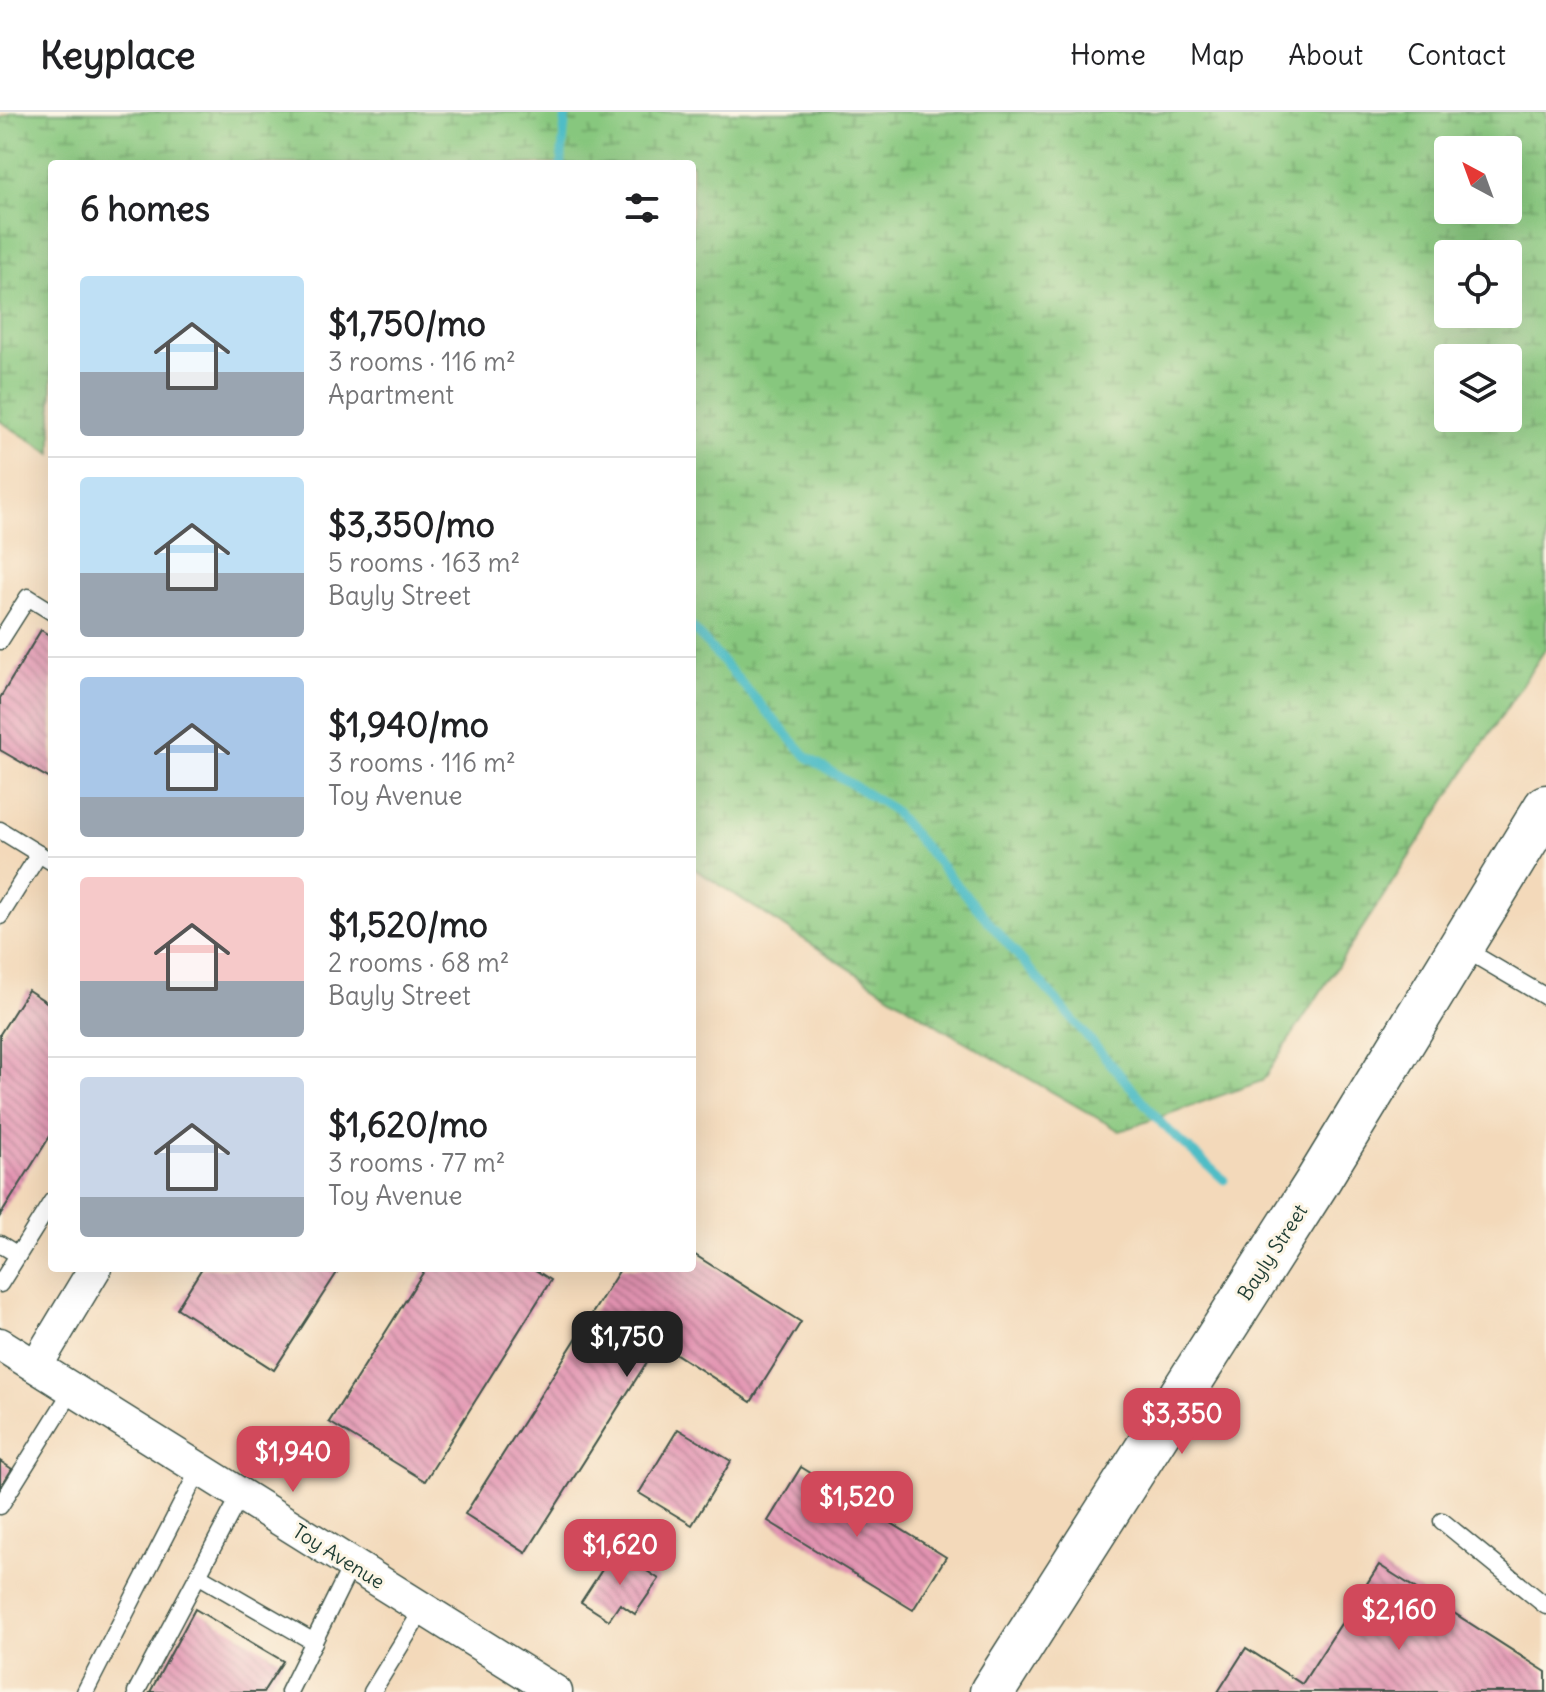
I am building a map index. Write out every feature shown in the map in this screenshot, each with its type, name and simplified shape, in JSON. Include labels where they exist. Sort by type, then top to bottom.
[{"type":"main road","name":"Bayly Street","points":[[992,1692],[1316,1184],[1546,807]]},
{"type":"street","points":[[36,1366],[93,1272]]},
{"type":"street","name":"Toy Avenue","points":[[0,1344],[423,1609],[520,1683],[556,1692]]},
{"type":"lane","points":[[0,641],[28,597],[48,610]]},
{"type":"lane","points":[[0,830],[45,858],[0,916]]},
{"type":"lane","points":[[1460,946],[1546,997]]},
{"type":"lane","points":[[0,1284],[48,1207]]},
{"type":"lane","points":[[0,1244],[18,1255]]},
{"type":"lane","points":[[0,1506],[73,1389]]},
{"type":"lane","points":[[85,1692],[200,1468]]},
{"type":"lane","points":[[136,1692],[241,1494]]},
{"type":"lane","points":[[1442,1521],[1546,1606]]},
{"type":"lane","points":[[289,1692],[352,1564]]},
{"type":"lane","points":[[198,1575],[314,1642]]},
{"type":"lane","points":[[378,1690],[423,1609]]},
{"type":"green space","points":[[13,112],[1546,112],[1546,648],[1262,1081],[1120,1131],[943,1029],[696,870],[696,160],[48,160],[48,451],[0,421],[0,118]]},
{"type":"building","points":[[41,630],[48,634],[48,778],[0,750],[0,698]]},
{"type":"building","points":[[28,990],[48,1003],[48,1139],[0,1216],[0,1034]]},
{"type":"building","points":[[696,1256],[801,1322],[751,1402],[659,1343],[526,1553],[465,1514],[618,1272],[696,1272]]},
{"type":"building","points":[[200,1272],[337,1272],[274,1370],[177,1308]]},
{"type":"building","points":[[423,1272],[538,1272],[551,1280],[425,1481],[329,1422]]},
{"type":"building","points":[[678,1429],[731,1461],[692,1525],[639,1493]]},
{"type":"building","points":[[0,1461],[12,1469],[0,1488]]},
{"type":"building","points":[[801,1467],[946,1557],[913,1610],[768,1521]]},
{"type":"building","points":[[615,1550],[659,1579],[635,1614],[620,1604],[609,1620],[581,1602]]},
{"type":"building","points":[[1379,1565],[1546,1672],[1546,1692],[1218,1692],[1246,1648],[1302,1684]]},
{"type":"building","points":[[195,1609],[283,1661],[263,1692],[150,1692]]},
{"type":"waterway","points":[[561,160],[566,112]]},
{"type":"waterway","points":[[696,632],[807,757],[892,809],[1164,1126],[1224,1180]]}]
